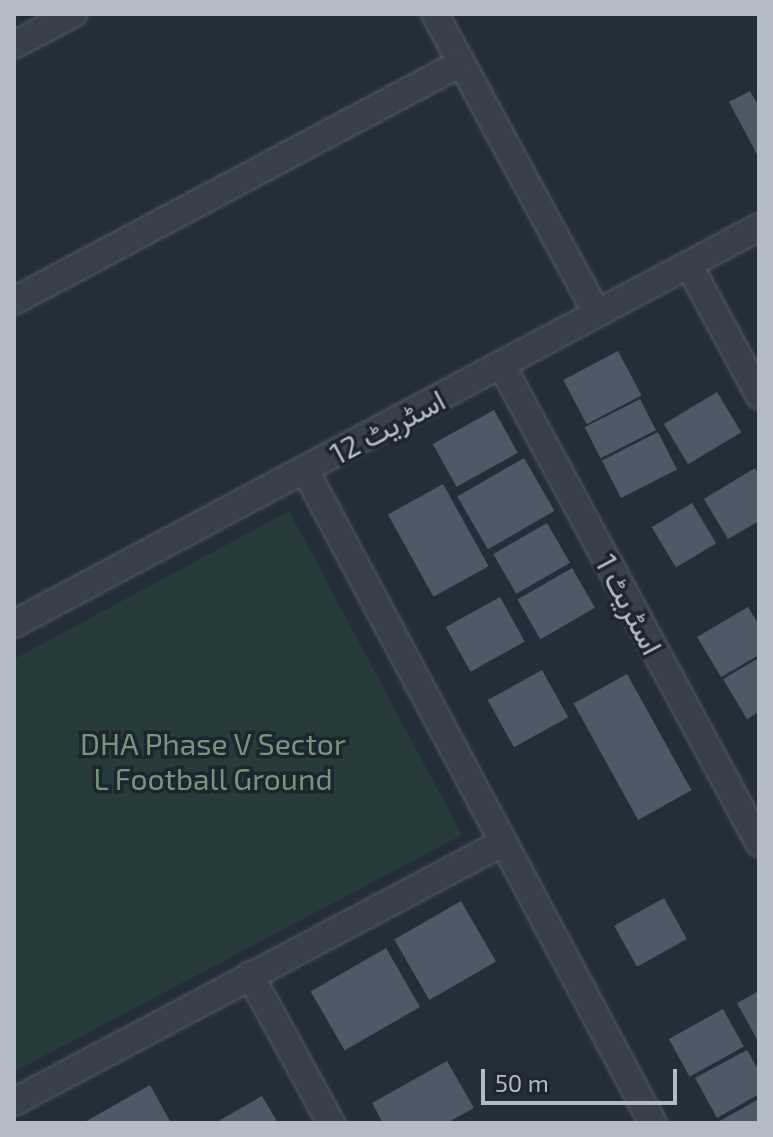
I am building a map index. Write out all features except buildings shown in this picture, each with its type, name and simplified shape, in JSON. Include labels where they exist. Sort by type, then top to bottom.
[{"type":"street","points":[[14,45],[73,14]]},
{"type":"street","points":[[435,14],[597,313]]},
{"type":"street","points":[[14,301],[461,63]]},
{"type":"street","name":"اسٹریٹ 12","points":[[14,624],[759,227]]},
{"type":"street","points":[[689,265],[759,395]]},
{"type":"street","name":"اسٹریٹ 1","points":[[502,366],[759,843]]},
{"type":"street","points":[[305,470],[653,1123]]},
{"type":"street","points":[[14,1102],[502,843]]},
{"type":"street","points":[[250,975],[331,1123]]},
{"type":"street","points":[[14,1115],[18,1123]]},
{"type":"green space","name":"DHA Phase V Sector L Football Ground","points":[[289,511],[462,835],[14,1072],[14,659]]}]
